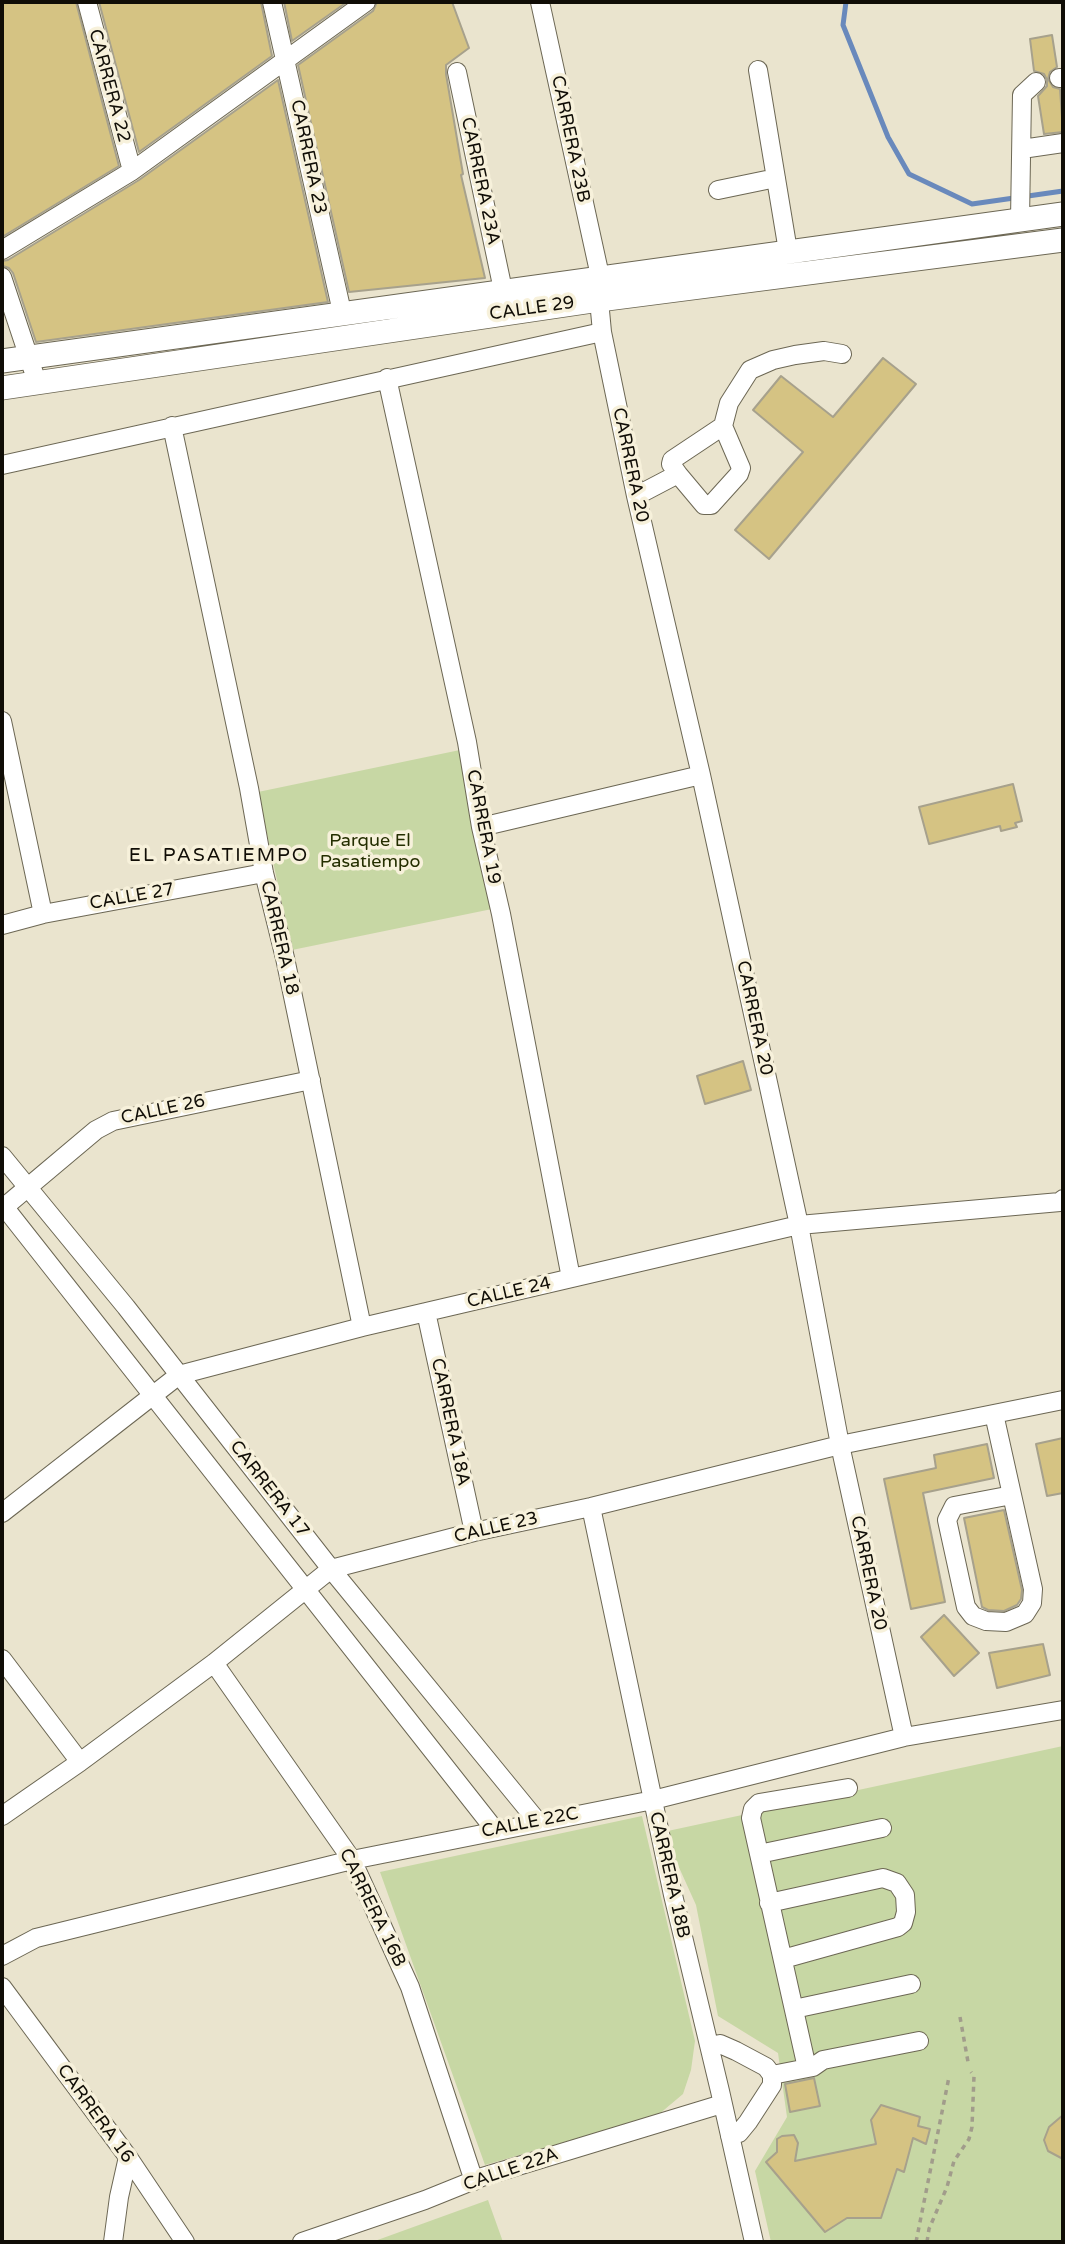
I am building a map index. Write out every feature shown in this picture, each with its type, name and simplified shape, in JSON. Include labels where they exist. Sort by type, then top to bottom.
[{"type":"main road","name":"CALLE 29","points":[[2,361],[27,355],[1063,214]]},
{"type":"main road","name":"CALLE 29","points":[[2,388],[599,300],[1063,240]]},
{"type":"street","name":"CARRERA 22","points":[[87,2],[132,171]]},
{"type":"street","name":"CARRERA 23","points":[[272,2],[342,312]]},
{"type":"street","points":[[2,250],[132,171],[366,2]]},
{"type":"street","name":"CARRERA 23B","points":[[540,2],[600,276]]},
{"type":"street","points":[[758,70],[788,251]]},
{"type":"street","name":"CARRERA 23A","points":[[457,72],[503,290]]},
{"type":"street","points":[[1020,220],[1022,95],[1036,82]]},
{"type":"street","points":[[1022,149],[1063,143]]},
{"type":"street","points":[[718,190],[776,178]]},
{"type":"street","points":[[2,276],[37,382]]},
{"type":"street","name":"CARRERA 20","points":[[599,300],[636,496],[701,775],[799,1225],[840,1445],[904,1737]]},
{"type":"street","points":[[2,465],[603,332]]},
{"type":"street","points":[[723,426],[672,460],[671,464],[704,505],[711,505],[739,474],[741,468],[723,426],[729,403],[750,370],[773,360],[795,355],[824,351],[842,354]]},
{"type":"street","name":"CARRERA 19","points":[[387,378],[467,742],[481,827],[501,914],[571,1278]]},
{"type":"street","name":"CARRERA 18","points":[[172,426],[249,788],[264,873],[285,958],[362,1327]]},
{"type":"street","points":[[636,496],[678,474]]},
{"type":"street","points":[[2,721],[43,914]]},
{"type":"street","points":[[481,827],[701,775]]},
{"type":"street","name":"CALLE 27","points":[[2,925],[43,914],[264,873]]},
{"type":"street","name":"CALLE 26","points":[[3,1207],[96,1130],[113,1121],[311,1080]]},
{"type":"street","name":"CARRERA 17","points":[[2,1156],[126,1307],[331,1569],[538,1822]]},
{"type":"street","points":[[1062,1201],[1063,1221]]},
{"type":"street","name":"CALLE 24","points":[[2,1513],[179,1375],[362,1327],[799,1225],[1062,1201]]},
{"type":"street","name":"CARRERA 17","points":[[3,1207],[495,1830]]},
{"type":"street","name":"CARRERA 18A","points":[[426,1312],[474,1532]]},
{"type":"street","name":"CALLE 23","points":[[2,1816],[214,1663],[331,1569],[474,1532],[591,1507],[840,1445],[1063,1400]]},
{"type":"street","points":[[994,1414],[1033,1589],[1032,1603],[1025,1614],[1006,1622],[986,1621],[973,1616],[966,1608],[947,1520],[954,1506],[1012,1496]]},
{"type":"street","name":"CARRERA 18B","points":[[591,1507],[673,1895],[754,2242]]},
{"type":"street","points":[[2,1658],[80,1762]]},
{"type":"street","name":"CARRERA 16B","points":[[214,1663],[352,1860],[410,1987],[474,2181]]},
{"type":"street","name":"CALLE 22C","points":[[2,1955],[36,1938],[352,1860],[653,1800],[904,1737],[1063,1710]]},
{"type":"street","points":[[807,2068],[751,1818],[753,1809],[759,1803],[848,1788]]},
{"type":"street","points":[[758,1854],[882,1828]]},
{"type":"street","points":[[769,1903],[883,1878],[897,1883],[905,1895],[906,1912],[903,1923],[898,1927],[783,1959]]},
{"type":"street","points":[[794,2009],[911,1984]]},
{"type":"street","name":"CARRERA 16","points":[[2,1987],[128,2157],[185,2242]]},
{"type":"street","points":[[772,2076],[807,2068],[823,2060],[919,2041]]},
{"type":"street","points":[[710,2046],[720,2044],[736,2051],[766,2067],[772,2076],[772,2085],[748,2122],[739,2133],[730,2136]]},
{"type":"street","name":"CALLE 22A","points":[[302,2242],[474,2181],[722,2104]]},
{"type":"street","points":[[113,2242],[128,2157]]},
{"type":"path","points":[[960,2017],[968,2062]]},
{"type":"path","points":[[927,2242],[929,2229],[947,2187],[954,2161],[969,2139],[972,2127],[973,2074]]},
{"type":"path","points":[[916,2242],[949,2077]]},
{"type":"green space","name":"Parque El Pasatiempo","points":[[460,750],[492,909],[292,950],[258,792]]},
{"type":"green space","points":[[1063,1746],[1063,2242],[771,2242],[755,2171],[787,2117],[778,2053],[718,2016],[696,1905],[663,1832]]},
{"type":"green space","points":[[642,1816],[695,2041],[691,2070],[683,2094],[658,2115],[485,2165],[380,1872]]},
{"type":"green space","points":[[488,2200],[503,2242],[372,2242]]},
{"type":"building","points":[[2,2],[76,2],[119,166],[2,237]]},
{"type":"building","points":[[99,2],[261,2],[272,56],[139,152]]},
{"type":"building","points":[[284,2],[347,2],[292,41]]},
{"type":"building","points":[[377,2],[452,2],[469,48],[446,65],[446,74],[463,174],[461,175],[485,278],[349,292],[298,65],[373,11]]},
{"type":"building","points":[[1052,35],[1057,67],[1050,72],[1048,79],[1053,87],[1060,89],[1063,132],[1044,134],[1038,96],[1047,86],[1047,80],[1044,74],[1034,71],[1030,39]]},
{"type":"building","points":[[278,80],[328,302],[36,342],[13,273],[3,266],[2,261],[8,260],[139,180]]},
{"type":"building","points":[[883,358],[916,384],[769,559],[735,530],[803,452],[753,410],[781,376],[833,417]]},
{"type":"building","points":[[1013,784],[1022,821],[1015,823],[1017,827],[1001,831],[1000,826],[929,844],[919,807]]},
{"type":"building","points":[[743,1061],[751,1090],[705,1104],[697,1076]]},
{"type":"building","points":[[1063,1438],[1063,1493],[1047,1496],[1036,1444]]},
{"type":"building","points":[[987,1444],[994,1478],[923,1493],[945,1602],[911,1609],[884,1479],[936,1468],[934,1455]]},
{"type":"building","points":[[1004,1510],[1022,1590],[1021,1599],[1017,1605],[1004,1611],[988,1610],[982,1607],[964,1518]]},
{"type":"building","points":[[944,1615],[979,1653],[954,1676],[921,1637]]},
{"type":"building","points":[[1043,1644],[1050,1675],[997,1688],[989,1653]]},
{"type":"building","points":[[814,2078],[820,2106],[790,2112],[785,2084]]},
{"type":"building","points":[[881,2105],[920,2117],[918,2126],[930,2129],[926,2144],[913,2138],[904,2172],[897,2169],[881,2218],[847,2218],[825,2232],[766,2162],[777,2152],[777,2139],[782,2136],[794,2135],[798,2143],[795,2161],[876,2144],[871,2120]]},
{"type":"building","points":[[1063,2115],[1063,2159],[1048,2151],[1044,2140],[1049,2127]]},
{"type":"waterway","points":[[846,2],[843,25],[888,137],[909,174],[972,204],[1063,191]]},
{"type":"district","name":"EL PASATIEMPO","points":[[219,856]]}]
